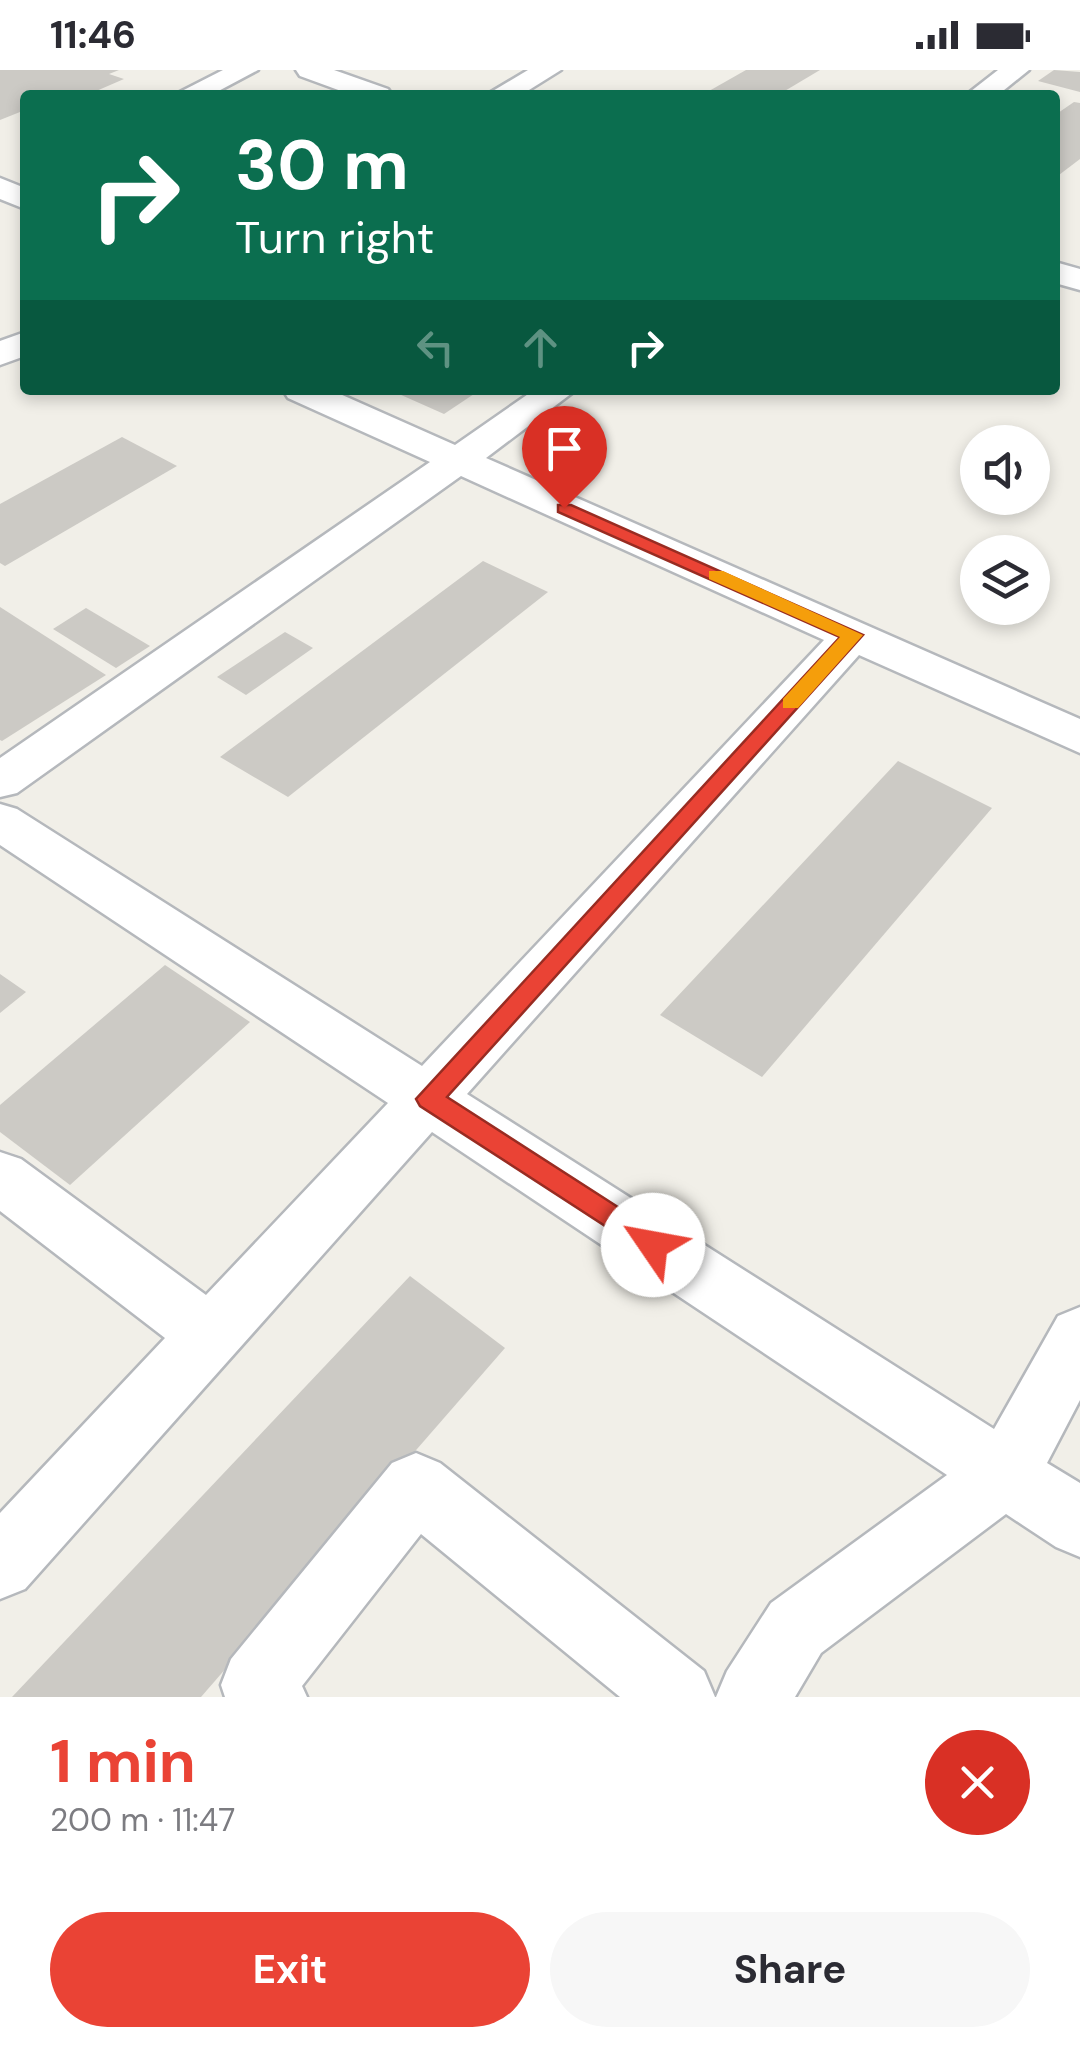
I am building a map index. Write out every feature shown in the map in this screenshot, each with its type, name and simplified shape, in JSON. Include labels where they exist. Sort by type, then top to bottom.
[{"type":"lane","points":[[199,90],[245,70]]},
{"type":"lane","points":[[310,70],[364,90]]},
{"type":"lane","points":[[510,90],[548,70]]},
{"type":"lane","points":[[987,90],[1016,70]]},
{"type":"lane","points":[[312,395],[1080,737]]},
{"type":"lane","points":[[0,780],[551,395]]},
{"type":"lane","points":[[7,1541],[211,1334],[853,635]]},
{"type":"lane","points":[[0,821],[1080,1523]]},
{"type":"lane","points":[[0,1177],[211,1334]]},
{"type":"lane","points":[[753,1697],[796,1628],[1005,1474],[1080,1337]]},
{"type":"lane","points":[[270,1697],[257,1685],[416,1486],[678,1697]]},
{"type":"building","points":[[0,70],[119,70],[109,74],[124,79],[99,90],[20,90],[20,112],[0,120]]},
{"type":"building","points":[[746,70],[820,70],[786,90],[711,90]]},
{"type":"building","points":[[1054,70],[1080,72],[1080,92],[1038,81]]},
{"type":"building","points":[[1074,102],[1080,103],[1080,159],[1060,174],[1060,112]]},
{"type":"building","points":[[401,395],[472,395],[444,414]]},
{"type":"building","points":[[122,437],[177,466],[5,566],[0,563],[0,504]]},
{"type":"building","points":[[483,561],[548,592],[288,797],[220,757]]},
{"type":"building","points":[[0,607],[106,675],[2,741],[0,740]]},
{"type":"building","points":[[86,608],[150,646],[116,668],[53,629]]},
{"type":"building","points":[[285,632],[313,648],[246,695],[217,677]]},
{"type":"building","points":[[898,761],[992,808],[762,1077],[660,1015]]},
{"type":"building","points":[[165,965],[250,1022],[70,1185],[0,1132],[0,1105]]},
{"type":"building","points":[[0,974],[26,992],[0,1013]]},
{"type":"building","points":[[410,1276],[505,1348],[201,1697],[12,1697]]},
{"type":"slow traffic","points":[[716,575],[853,635],[790,704]]},
{"type":"route","points":[[564,508],[853,635],[429,1099],[653,1245]]}]
